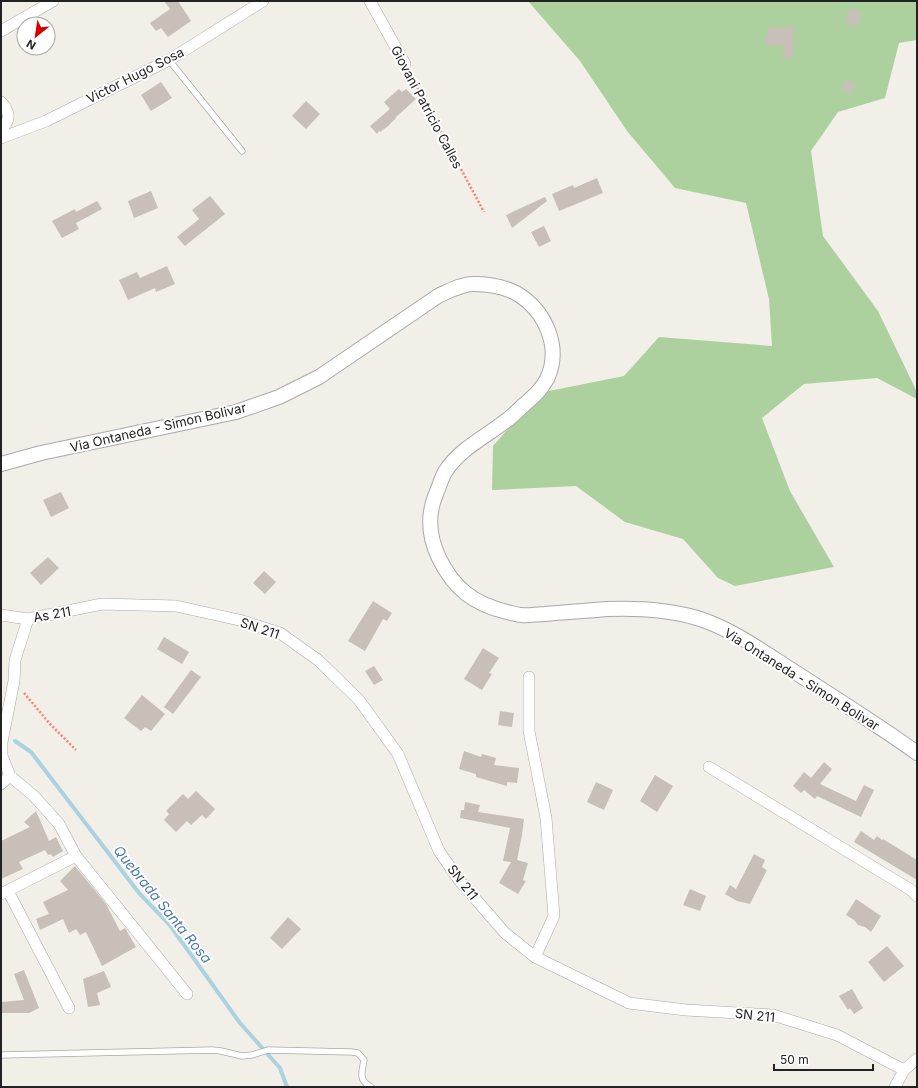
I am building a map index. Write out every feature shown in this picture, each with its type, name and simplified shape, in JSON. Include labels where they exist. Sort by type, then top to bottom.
[{"type":"street","points":[[1,31],[53,1]]},
{"type":"street","name":"Victor Hugo Sosa","points":[[1,138],[46,121],[170,60],[263,1]]},
{"type":"street","name":"Giovani Patricio Calles","points":[[370,1],[405,64]]},
{"type":"street","points":[[1,102],[8,110],[8,118],[1,129]]},
{"type":"street","name":"Via Ontaneda - Simon Bolivar","points":[[1,464],[41,453],[236,412],[279,397],[319,378],[438,296],[471,284],[487,284],[502,288],[515,293],[525,300],[543,320],[549,330],[553,346],[552,362],[548,377],[540,391],[510,419],[460,454],[445,472],[434,497],[429,519],[430,532],[438,557],[450,579],[464,593],[487,606],[521,616],[611,609],[656,611],[679,614],[699,619],[729,632],[764,652],[882,728],[917,753]]},
{"type":"street","name":"As 211","points":[[1,615],[28,619],[102,604]]},
{"type":"street","name":"SN 211","points":[[102,604],[176,606],[239,620],[280,633],[318,660],[359,700],[398,754],[439,851],[460,880],[505,933],[535,957],[629,1003],[686,1010],[773,1015],[837,1035],[904,1070]]},
{"type":"street","points":[[28,619],[15,660],[14,681],[2,742],[2,756],[10,776],[34,796],[58,824],[76,856],[187,994]]},
{"type":"street","points":[[529,677],[529,732],[546,818],[554,916],[535,957]]},
{"type":"street","points":[[708,767],[911,890],[917,896]]},
{"type":"street","points":[[1,784],[10,776]]},
{"type":"street","points":[[69,1008],[4,893],[76,856]]},
{"type":"street","points":[[895,1087],[904,1070],[917,1059]]},
{"type":"lane","points":[[170,60],[242,152]]},
{"type":"lane","points":[[1,1055],[213,1050],[242,1056],[252,1055],[268,1050],[346,1051],[358,1053],[364,1060],[362,1077],[365,1083],[371,1087]]},
{"type":"path","name":"Giovani Patricio Calles","points":[[405,64],[484,212]]},
{"type":"path","points":[[22,691],[54,729],[76,750]]},
{"type":"green space","points":[[528,1],[917,1],[917,40],[899,43],[885,98],[838,112],[811,151],[823,236],[878,311],[917,392],[917,399],[877,378],[804,384],[762,418],[790,491],[834,567],[735,586],[718,578],[683,539],[625,522],[576,486],[492,490],[493,446],[539,393],[624,376],[659,337],[772,346],[769,299],[746,203],[675,188],[627,131],[580,61]]},
{"type":"building","points":[[164,1],[178,1],[191,21],[168,37],[161,28],[156,31],[150,23],[170,9]]},
{"type":"building","points":[[850,8],[862,14],[856,27],[844,21]]},
{"type":"building","points":[[794,27],[793,58],[783,57],[784,45],[766,46],[766,35],[768,35],[768,28]]},
{"type":"building","points":[[847,80],[856,85],[849,95],[841,89]]},
{"type":"building","points":[[161,82],[172,98],[151,111],[141,95]]},
{"type":"building","points":[[399,89],[402,92],[406,89],[416,99],[388,126],[380,132],[379,131],[377,134],[370,126],[390,109],[384,102]]},
{"type":"building","points":[[306,101],[320,114],[306,129],[292,116]]},
{"type":"building","points":[[597,178],[603,193],[559,211],[552,194],[573,185],[574,188]]},
{"type":"building","points":[[151,191],[158,208],[134,218],[128,201]]},
{"type":"building","points":[[210,196],[225,214],[185,246],[177,237],[199,219],[192,210]]},
{"type":"building","points":[[545,197],[547,201],[512,228],[506,215]]},
{"type":"building","points":[[97,201],[102,209],[76,223],[79,229],[62,238],[52,221],[75,209],[76,212]]},
{"type":"building","points":[[544,226],[551,241],[539,247],[531,232]]},
{"type":"building","points":[[167,266],[175,284],[156,292],[155,288],[128,300],[119,280],[137,272],[140,278]]},
{"type":"building","points":[[61,492],[69,508],[51,517],[43,500]]},
{"type":"building","points":[[48,557],[59,568],[41,585],[30,573]]},
{"type":"building","points":[[264,571],[276,582],[265,594],[253,583]]},
{"type":"building","points":[[373,601],[392,613],[387,621],[383,619],[365,651],[348,641]]},
{"type":"building","points":[[164,637],[189,652],[182,664],[157,649]]},
{"type":"building","points":[[483,648],[499,658],[489,673],[492,674],[482,690],[464,679]]},
{"type":"building","points":[[374,666],[383,680],[374,685],[365,671]]},
{"type":"building","points":[[191,670],[201,677],[173,714],[164,707]]},
{"type":"building","points":[[142,695],[165,714],[151,731],[145,727],[141,731],[124,718]]},
{"type":"building","points":[[500,711],[514,713],[512,727],[498,725]]},
{"type":"building","points":[[464,751],[481,757],[482,754],[496,758],[494,765],[519,768],[517,783],[507,782],[507,786],[476,777],[476,774],[459,769]]},
{"type":"building","points":[[824,762],[832,769],[820,784],[856,801],[864,785],[874,790],[861,817],[817,796],[815,799],[804,790],[801,793],[793,786],[804,772],[811,778]]},
{"type":"building","points":[[655,775],[673,786],[657,812],[640,801]]},
{"type":"building","points":[[596,782],[613,790],[604,810],[587,802]]},
{"type":"building","points":[[196,791],[215,809],[206,819],[202,815],[191,825],[187,821],[176,832],[164,820],[169,814],[166,811],[183,794],[188,799]]},
{"type":"building","points":[[465,802],[480,805],[478,812],[524,819],[517,860],[528,863],[523,880],[526,881],[518,894],[499,883],[511,862],[503,861],[510,828],[460,818],[461,810],[464,810]]},
{"type":"building","points":[[36,811],[49,841],[56,837],[63,851],[53,857],[51,854],[48,855],[45,850],[19,862],[23,869],[1,879],[1,841],[30,827],[24,822]]},
{"type":"building","points":[[861,831],[874,840],[877,836],[882,840],[883,839],[917,860],[917,880],[854,842]]},
{"type":"building","points":[[754,854],[765,860],[762,867],[767,870],[750,904],[737,901],[725,894],[730,885],[736,889]]},
{"type":"building","points":[[75,866],[106,904],[120,931],[125,928],[136,947],[102,966],[86,932],[80,935],[76,929],[69,933],[63,919],[40,930],[36,919],[49,914],[43,902],[68,890],[60,881]]},
{"type":"building","points":[[690,889],[706,896],[700,911],[683,905]]},
{"type":"building","points":[[856,899],[881,916],[871,932],[865,927],[858,925],[854,920],[846,915]]},
{"type":"building","points":[[288,917],[301,929],[282,949],[270,938]]},
{"type":"building","points":[[887,946],[904,966],[884,982],[868,962]]},
{"type":"building","points":[[24,970],[39,1008],[29,1013],[1,1013],[1,1002],[24,1000],[14,974]]},
{"type":"building","points":[[104,971],[111,987],[97,993],[100,1005],[88,1007],[83,979]]},
{"type":"building","points":[[852,989],[863,1008],[854,1014],[850,1008],[848,1010],[839,996]]},
{"type":"waterway","name":"Quebrada Santa Rosa","points":[[15,741],[31,752],[139,893],[169,924],[240,1023],[280,1068],[287,1087]]}]
